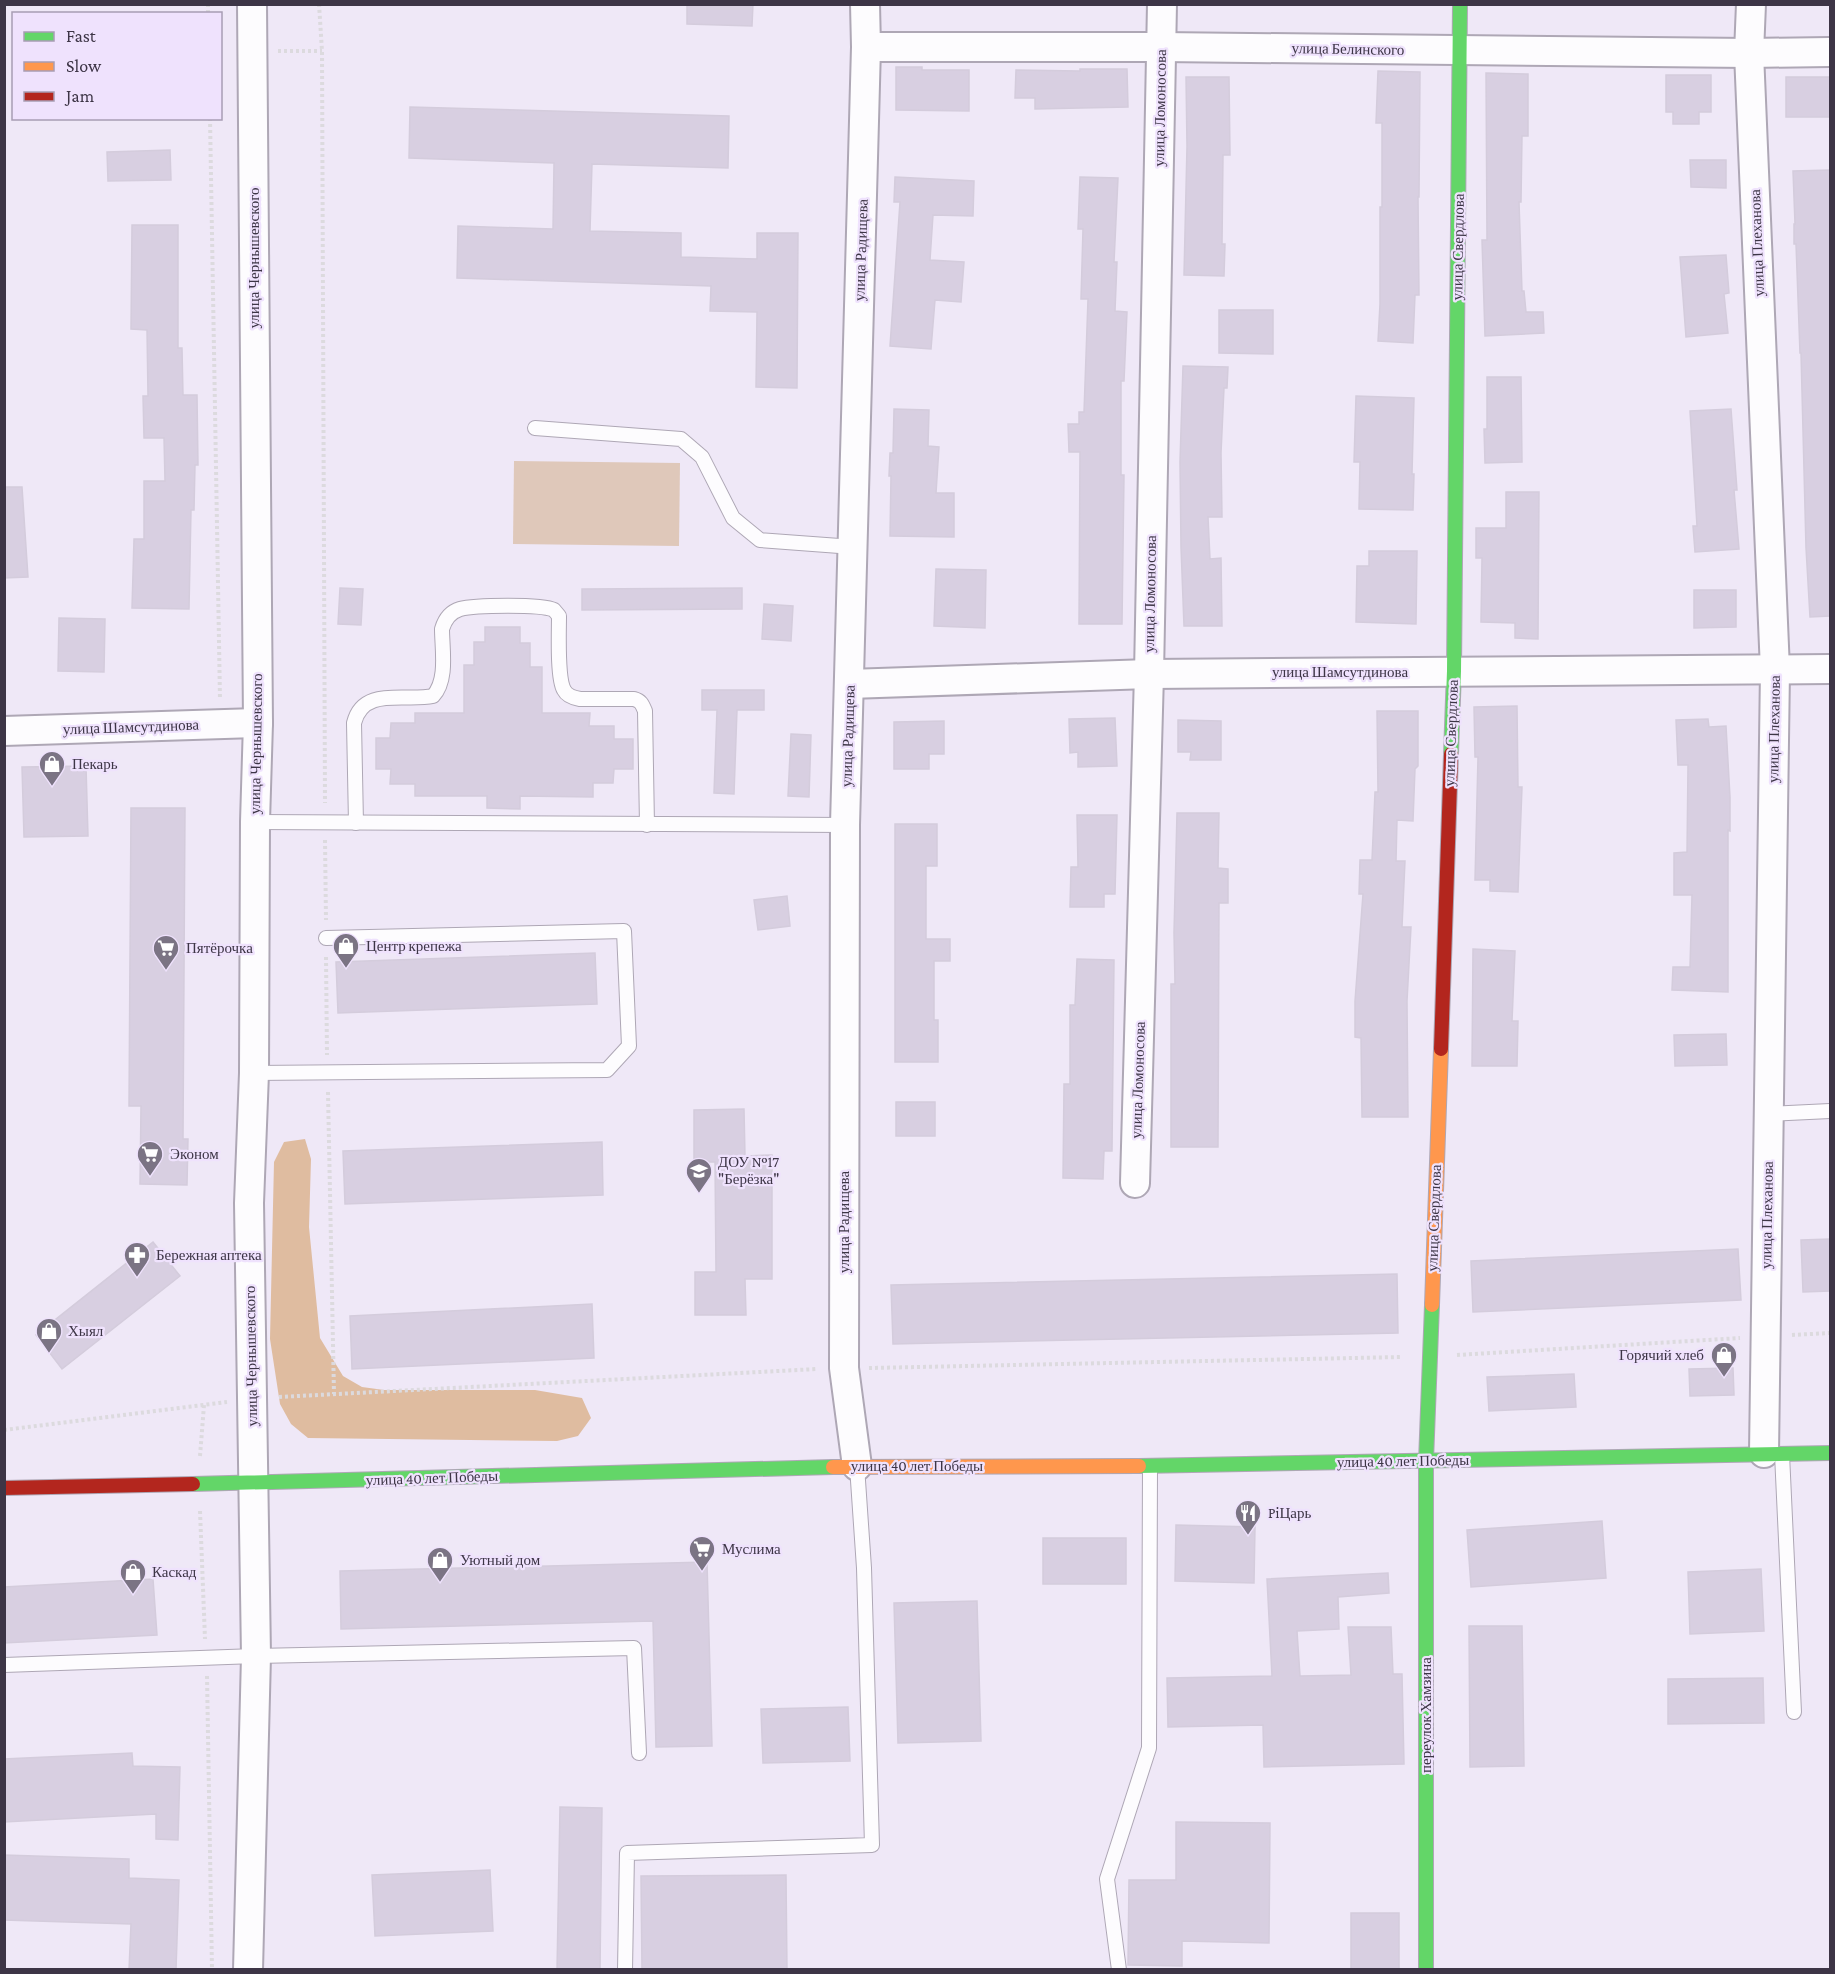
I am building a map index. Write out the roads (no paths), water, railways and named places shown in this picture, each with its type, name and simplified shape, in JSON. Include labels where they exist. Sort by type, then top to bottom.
[{"type":"street","name":"улица Чернышевского","points":[[248,1970],[256,1656],[249,1203],[254,1073],[255,822],[258,723],[252,4]]},
{"type":"street","name":"улица Радищева","points":[[857,1466],[844,1368],[845,825],[866,47],[865,4]]},
{"type":"street","name":"улица Ломоносова","points":[[1135,1184],[1149,674],[1162,4]]},
{"type":"street","name":"улица Свердлова","points":[[1426,1461],[1454,671],[1460,4]]},
{"type":"street","name":"улица Плеханова","points":[[1751,4],[1749,53],[1775,670],[1765,1336],[1773,1453]]},
{"type":"street","name":"улица Белинского","points":[[866,47],[1830,52]]},
{"type":"street","name":"улица Шамсутдинова","points":[[849,684],[1149,674],[1830,669]]},
{"type":"street","name":"улица Шамсутдинова","points":[[4,731],[258,723]]},
{"type":"street","name":"улица 40 лет Победы","points":[[4,1488],[857,1466],[1150,1466],[1830,1453]]},
{"type":"street","name":"переулок Хамзина","points":[[1426,1461],[1426,1970]]},
{"type":"lane","points":[[535,428],[681,439],[702,457],[734,518],[760,540],[853,547]]},
{"type":"lane","points":[[356,823],[354,723],[360,707],[381,698],[433,696],[438,690],[442,674],[442,629],[444,621],[454,611],[469,608],[538,606],[554,610],[559,616],[562,688],[566,693],[573,698],[634,699],[639,700],[642,704],[645,711],[646,825]]},
{"type":"lane","points":[[255,822],[845,825]]},
{"type":"lane","points":[[254,1073],[607,1070],[629,1046],[624,931],[326,938]]},
{"type":"lane","points":[[1769,1114],[1830,1111]]},
{"type":"lane","points":[[1773,1453],[1794,1712]]},
{"type":"lane","points":[[626,1970],[627,1853],[872,1845],[864,1568],[857,1466]]},
{"type":"lane","points":[[1119,1970],[1107,1879],[1149,1748],[1150,1466]]},
{"type":"lane","points":[[4,1665],[256,1656],[634,1648],[639,1753]]},
{"type":"place","name":"Пекарь","points":[[52,787]]},
{"type":"place","name":"Центр крепежа","points":[[346,969]]},
{"type":"place","name":"Пятёрочка","points":[[166,971]]},
{"type":"place","name":"Эконом","points":[[150,1177]]},
{"type":"place","name":"ДОУ №17 \"Берёзка\"","points":[[699,1194]]},
{"type":"place","name":"Бережная аптека","points":[[137,1278]]},
{"type":"place","name":"Хыял","points":[[49,1354]]},
{"type":"place","name":"Горячий хлеб","points":[[1724,1378]]},
{"type":"place","name":"PiЦарь","points":[[1248,1536]]},
{"type":"place","name":"Муслима","points":[[702,1572]]},
{"type":"place","name":"Уютный дом","points":[[440,1583]]},
{"type":"place","name":"Каскад","points":[[133,1595]]}]
